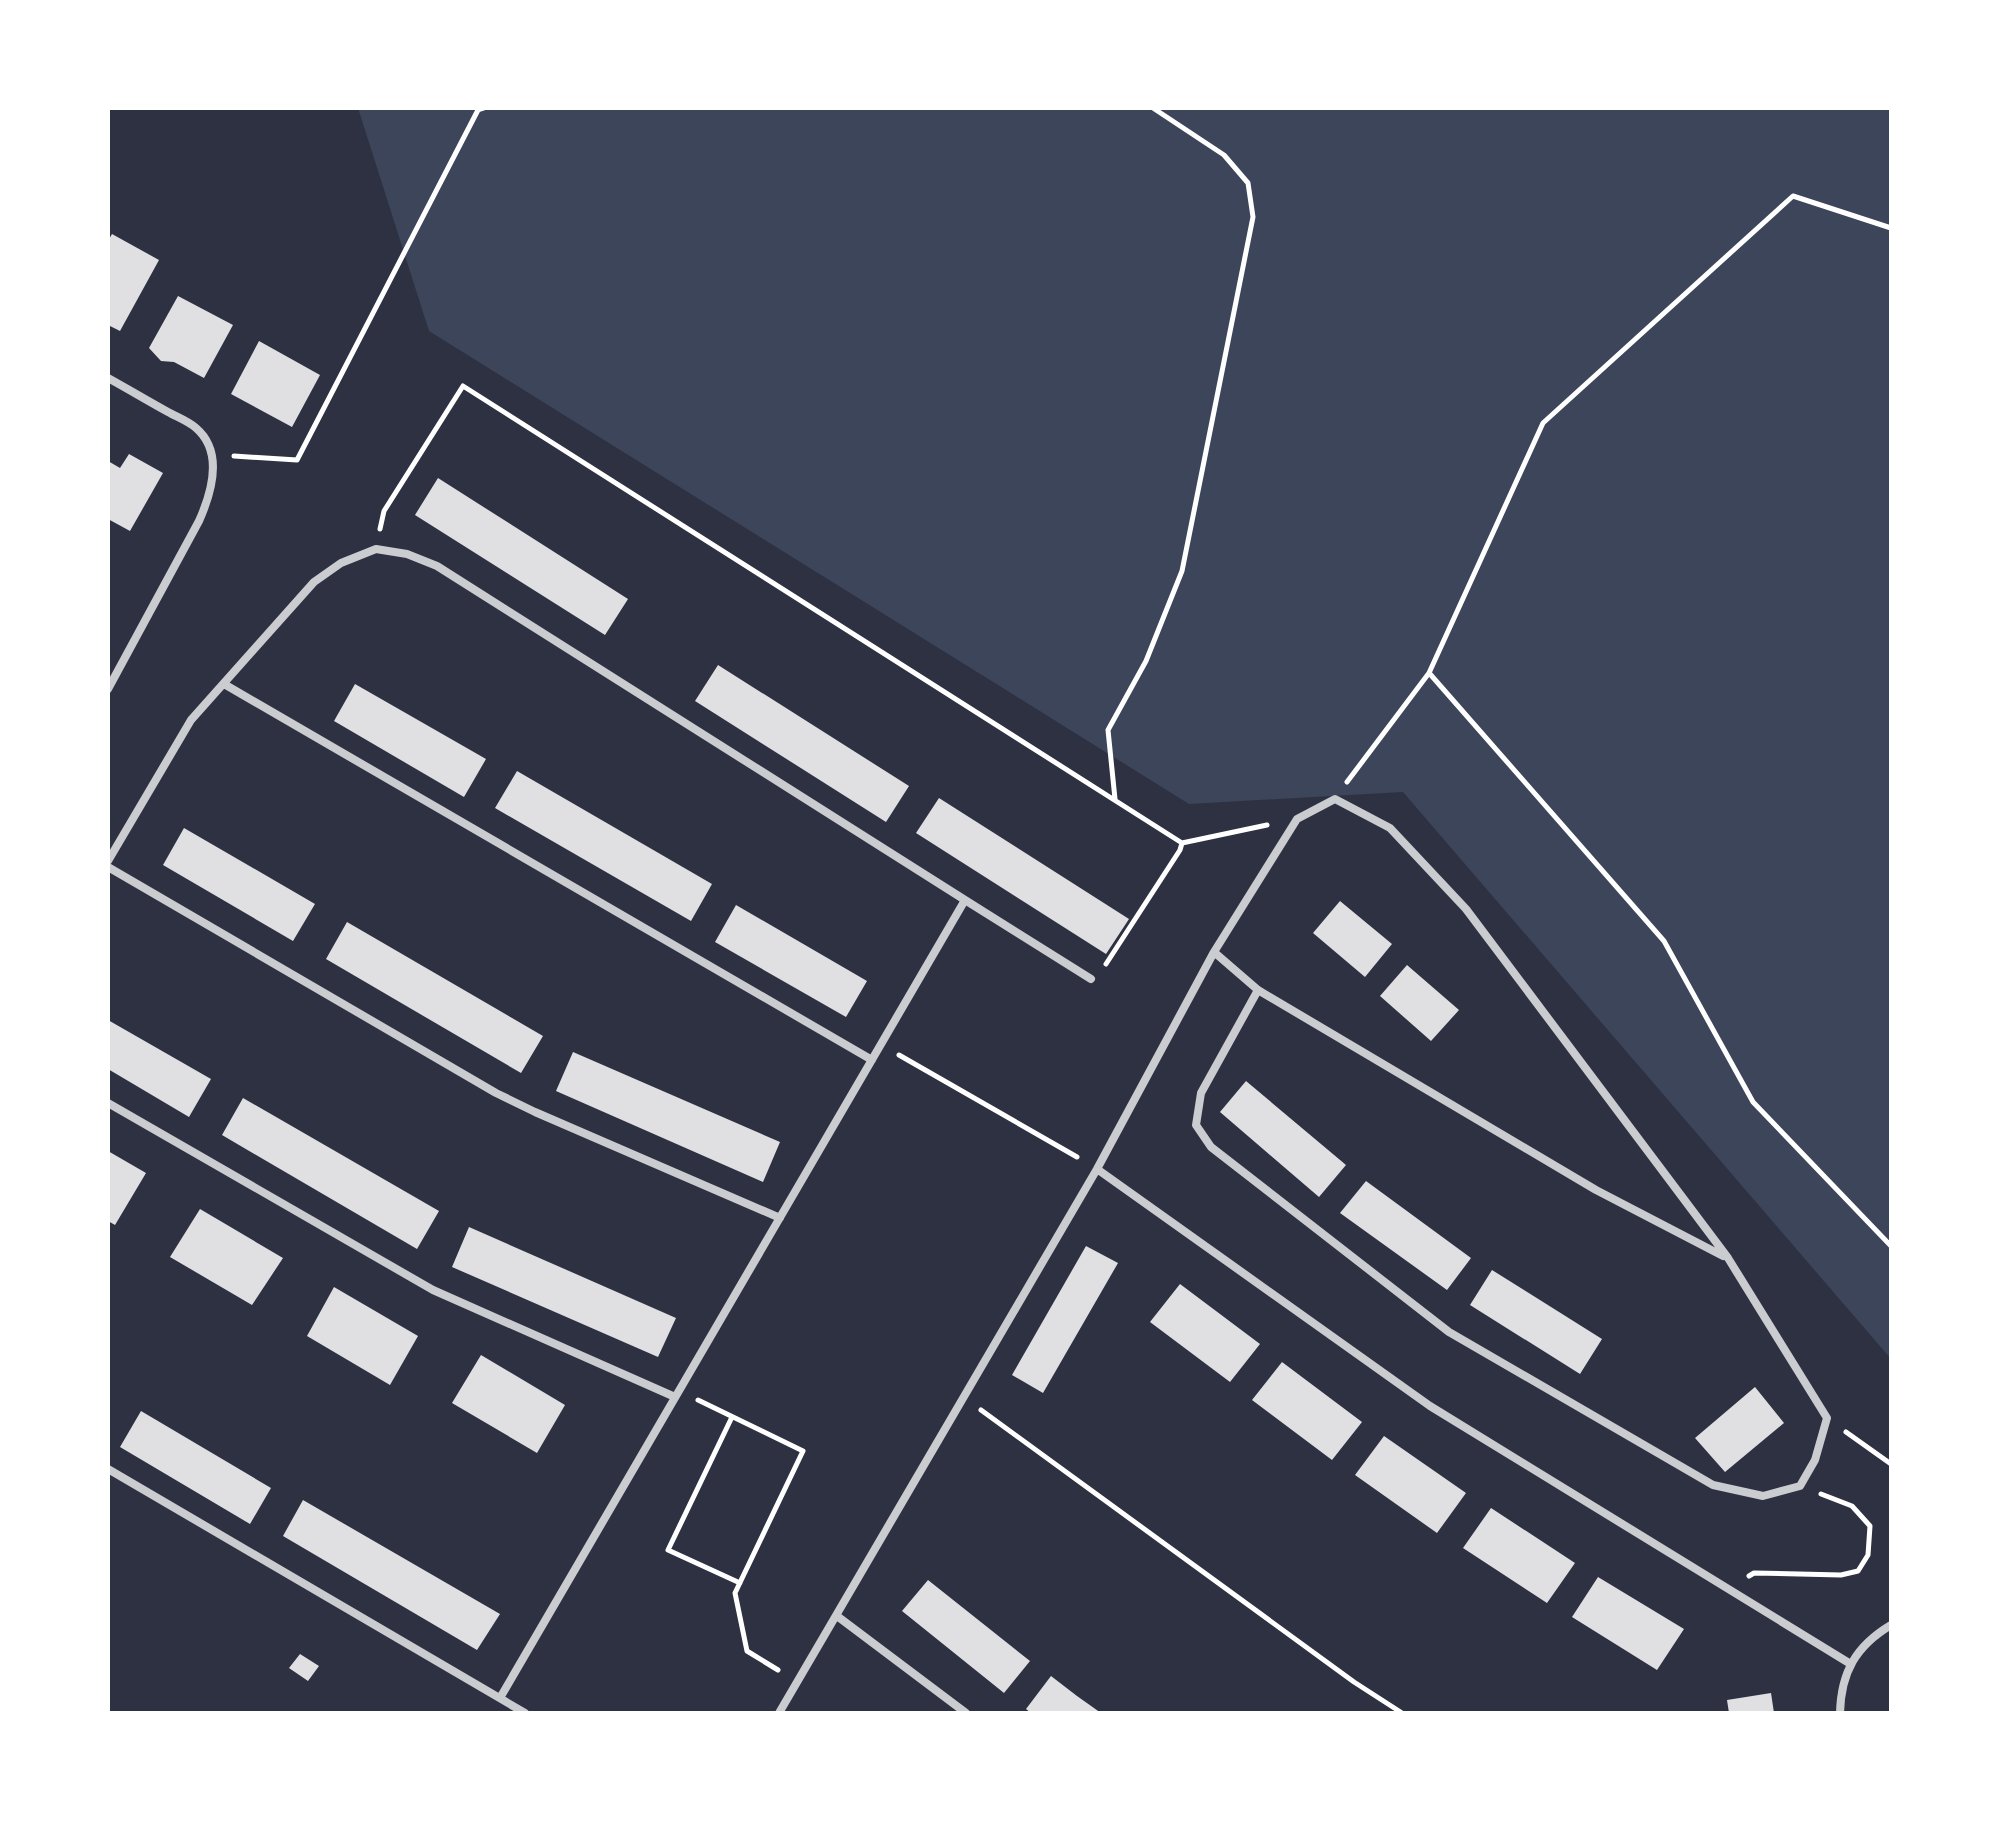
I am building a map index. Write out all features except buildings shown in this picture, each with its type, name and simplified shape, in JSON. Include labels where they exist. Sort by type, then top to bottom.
[{"type":"street","points":[[108,378],[195,427],[212,455],[212,483],[207,504],[108,689]]},
{"type":"street","points":[[780,1218],[496,1093],[108,864],[191,720],[314,582],[341,563],[376,549],[407,554],[437,566],[1091,979]]},
{"type":"street","points":[[224,684],[872,1060]]},
{"type":"street","points":[[779,1713],[1097,1169],[1214,952],[1297,819],[1335,799],[1390,828],[1466,909],[1728,1258],[1827,1418],[1815,1460],[1800,1486],[1763,1496],[1713,1485],[1449,1332],[1211,1147],[1196,1125],[1201,1093],[1258,990]]},
{"type":"street","points":[[500,1698],[965,900]]},
{"type":"street","points":[[1214,952],[1258,990],[1596,1190],[1728,1258]]},
{"type":"street","points":[[108,1103],[433,1290],[677,1394]]},
{"type":"street","points":[[1097,1169],[1430,1406],[1849,1663]]},
{"type":"street","points":[[108,1469],[525,1713]]},
{"type":"street","points":[[837,1616],[966,1713]]},
{"type":"street","points":[[1840,1713],[1849,1663],[1875,1635],[1891,1625]]},
{"type":"path","points":[[212,455],[297,460],[478,110],[484,108]]},
{"type":"path","points":[[1115,799],[1108,730],[1146,661],[1182,571],[1253,217],[1248,183],[1224,155],[1153,108]]},
{"type":"path","points":[[1335,799],[1429,673],[1543,423],[1793,196],[1891,228]]},
{"type":"path","points":[[376,549],[384,511],[463,386],[1182,843],[1297,819]]},
{"type":"path","points":[[1429,673],[1664,941],[1753,1102],[1891,1246]]},
{"type":"path","points":[[1109,961],[1182,843]]},
{"type":"path","points":[[923,1069],[1097,1169]]},
{"type":"path","points":[[677,1394],[803,1451],[735,1593],[747,1651],[798,1681]]},
{"type":"path","points":[[964,1398],[1354,1682],[1402,1713]]},
{"type":"path","points":[[732,1417],[668,1550],[740,1583]]},
{"type":"path","points":[[1827,1418],[1891,1464]]},
{"type":"path","points":[[1729,1590],[1754,1573],[1841,1575],[1858,1571],[1868,1555],[1870,1526],[1852,1506],[1800,1486]]},
{"type":"shaded area","points":[[358,108],[1891,108],[1891,1359],[1403,792],[1189,804],[429,331]]}]
